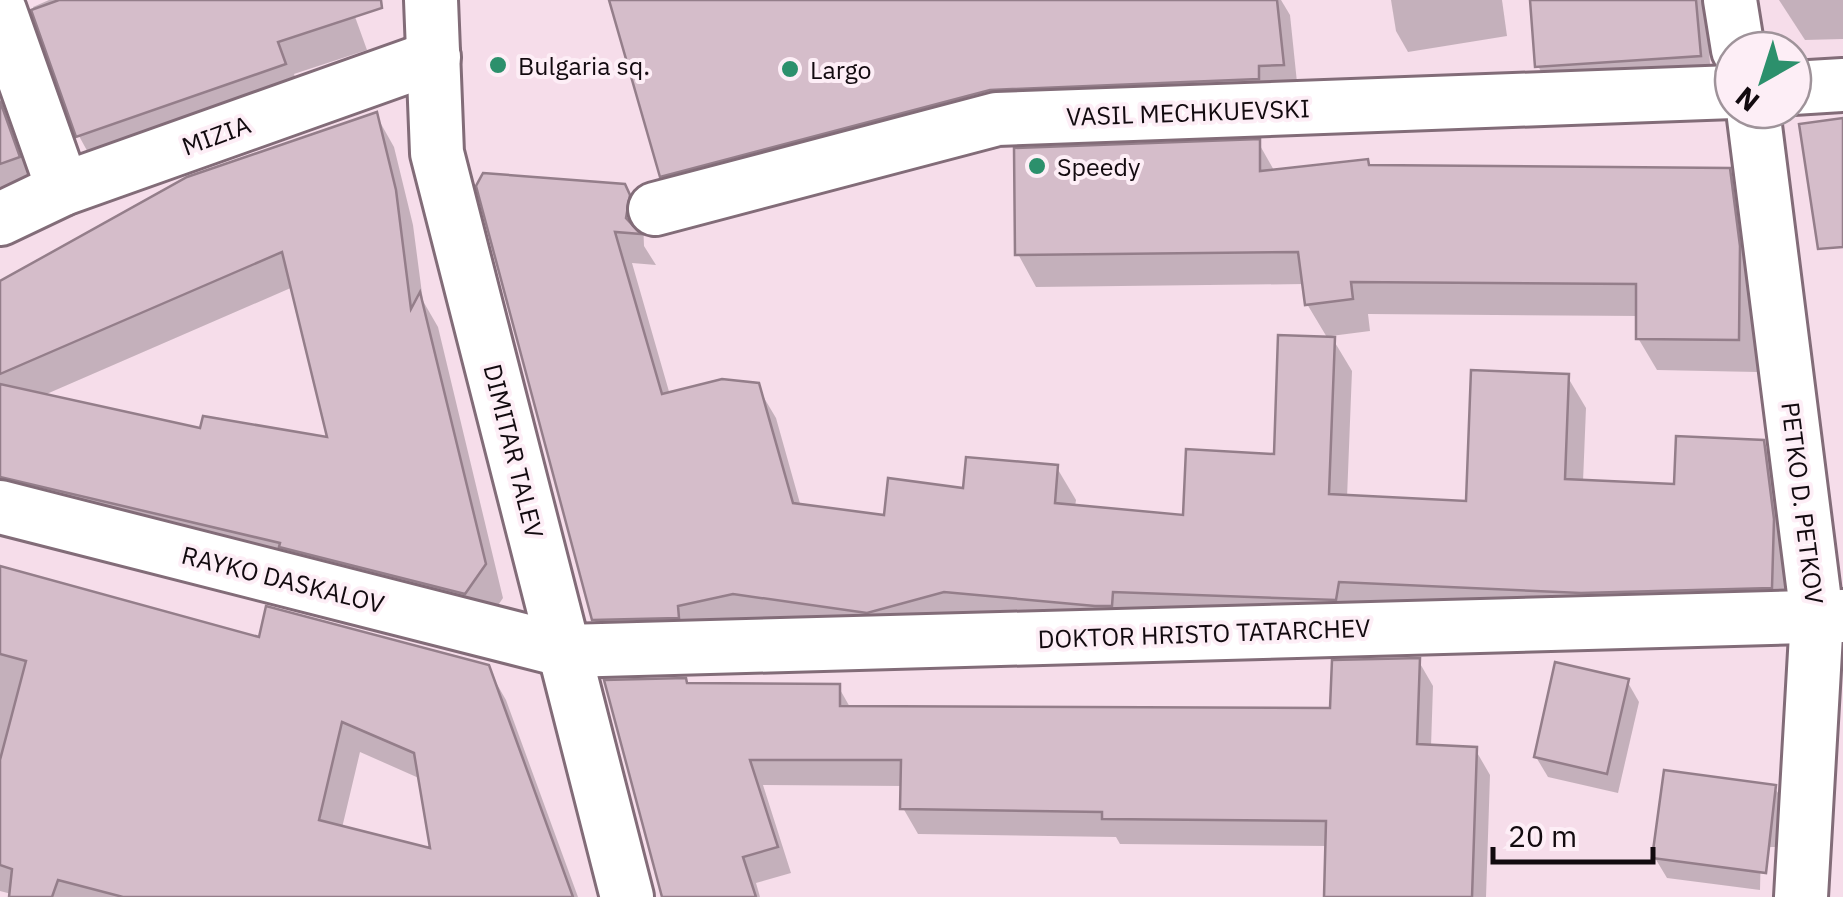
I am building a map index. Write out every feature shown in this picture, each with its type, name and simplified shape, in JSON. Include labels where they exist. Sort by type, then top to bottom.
[{"type":"street","name":"DIMITAR TALEV","points":[[431,0],[437,153],[627,897]]},
{"type":"street","points":[[1730,0],[1735,30]]},
{"type":"street","points":[[0,11],[63,189]]},
{"type":"street","name":"MIZIA","points":[[0,219],[63,189],[434,57]]},
{"type":"street","points":[[1813,87],[1843,85]]},
{"type":"street","name":"VASIL MECHKUEVSKI","points":[[655,209],[997,118],[1713,93]]},
{"type":"street","name":"PETKO D. PETKOV","points":[[1756,130],[1830,617],[1801,897]]},
{"type":"street","name":"RAYKO DASKALOV","points":[[0,507],[566,652]]},
{"type":"street","name":"DOKTOR HRISTO TATARCHEV","points":[[566,652],[1830,617]]},
{"type":"building","points":[[59,0],[381,0],[382,8],[278,42],[286,64],[76,137],[31,10]]},
{"type":"building","name":"Largo","points":[[609,0],[1277,0],[1284,65],[1259,66],[1259,79],[990,90],[660,177]]},
{"type":"building","points":[[1530,0],[1696,0],[1701,56],[1535,67]]},
{"type":"building","points":[[0,101],[20,157],[0,164]]},
{"type":"building","points":[[377,112],[396,190],[411,309],[420,292],[486,564],[465,594],[279,547],[280,543],[0,477],[0,384],[200,428],[203,416],[327,437],[282,252],[0,374],[0,281],[187,177]]},
{"type":"building","points":[[1843,118],[1843,247],[1818,249],[1800,130],[1813,130],[1813,122]]},
{"type":"building","points":[[1260,139],[1260,171],[1368,159],[1369,165],[1730,168],[1740,246],[1739,340],[1636,339],[1636,284],[1351,282],[1353,299],[1305,305],[1298,252],[1015,255],[1014,148]]},
{"type":"building","points":[[483,173],[625,184],[630,195],[626,218],[641,234],[615,232],[662,394],[722,379],[759,383],[793,503],[884,515],[888,478],[963,488],[966,457],[1058,465],[1055,503],[1183,515],[1186,449],[1274,454],[1278,335],[1335,337],[1329,494],[1466,501],[1471,370],[1569,374],[1565,479],[1674,484],[1676,436],[1764,440],[1774,519],[1772,588],[1581,593],[1339,582],[1336,600],[1113,592],[1112,606],[944,592],[867,613],[733,594],[678,606],[679,618],[592,620],[476,186]]},
{"type":"building","points":[[0,566],[259,637],[266,606],[489,665],[573,897],[123,897],[58,880],[52,897],[9,897],[12,869],[0,865],[0,760],[26,661],[0,654]],"holes":[[[342,722],[414,753],[430,848],[319,820]]]},
{"type":"building","points":[[1420,658],[1417,744],[1477,747],[1472,897],[1324,897],[1326,821],[1102,819],[1102,812],[900,809],[901,760],[750,760],[778,847],[743,857],[756,897],[662,897],[604,680],[686,678],[687,683],[840,684],[840,706],[1330,708],[1332,660]]},
{"type":"building","points":[[1555,662],[1629,679],[1607,774],[1534,757]]},
{"type":"building","points":[[1664,770],[1776,785],[1766,873],[1652,858]]},
{"type":"place","name":"Bulgaria sq.","points":[[498,65]]},
{"type":"place","name":"Largo","points":[[790,69]]},
{"type":"place","name":"Speedy","points":[[1037,166]]}]
